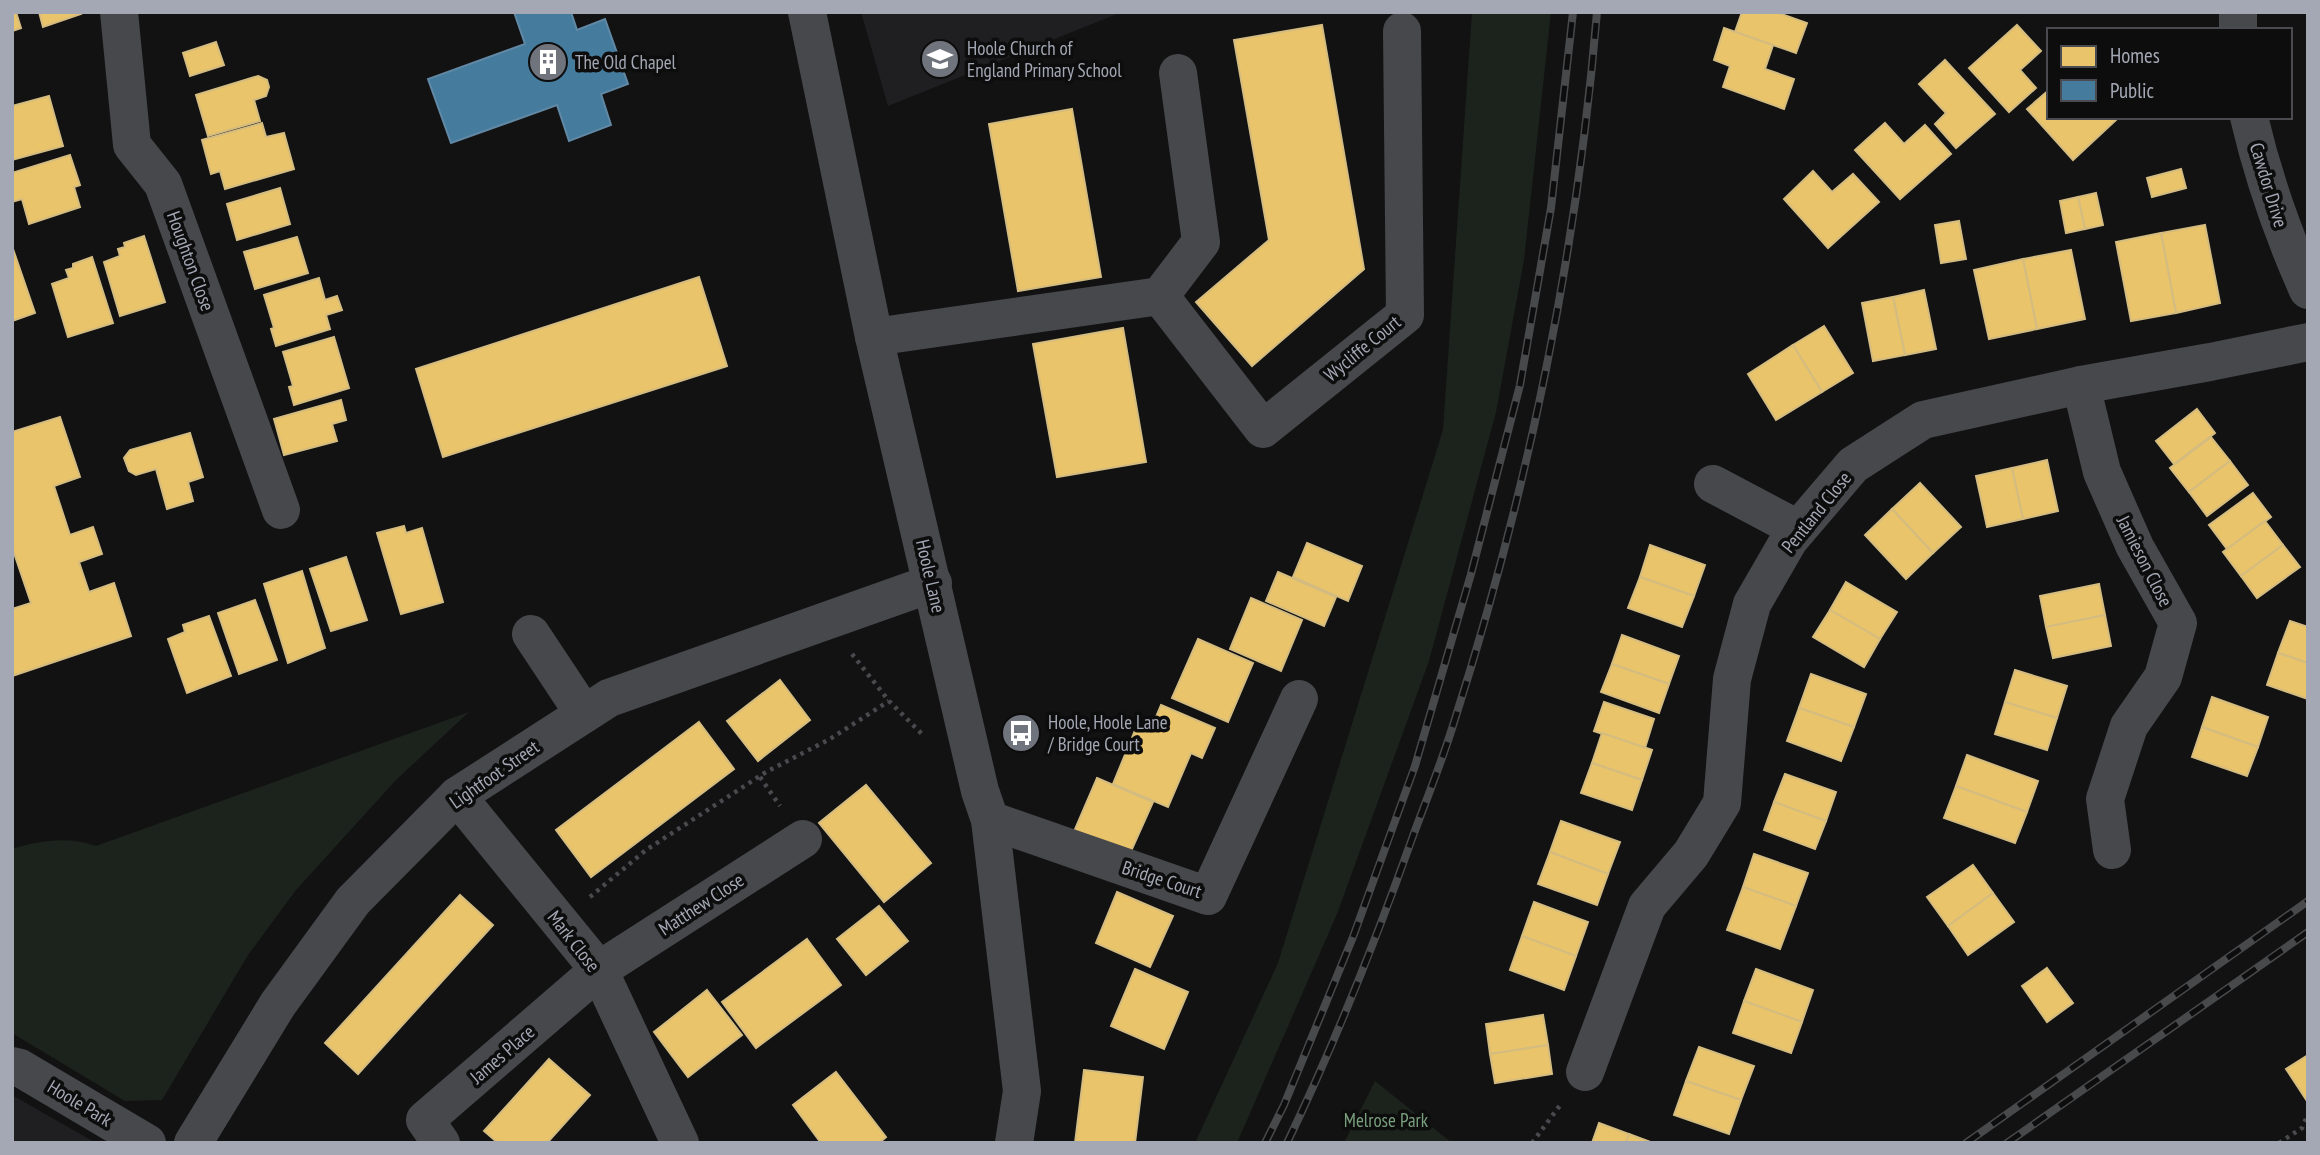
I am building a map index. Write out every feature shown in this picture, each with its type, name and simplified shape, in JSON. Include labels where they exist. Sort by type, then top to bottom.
[{"type":"street","name":"Houghton Close","points":[[119,12],[132,145],[163,184],[281,510]]},
{"type":"street","name":"Hoole Lane","points":[[807,12],[874,337],[980,791],[990,820],[1022,1091],[1014,1143]]},
{"type":"street","name":"Wycliffe Court","points":[[1160,296],[1263,429],[1405,315],[1402,31]]},
{"type":"street","points":[[874,337],[1160,296],[1201,242],[1178,73]]},
{"type":"street","name":"Cawdor Drive","points":[[2250,119],[2263,172],[2289,247],[2308,290]]},
{"type":"street","name":"Pentland Close","points":[[1585,1072],[1647,906],[1691,854],[1722,803],[1732,679],[1752,604],[1789,540],[1853,465],[1923,420],[2081,385],[2308,342]]},
{"type":"street","name":"Jamieson Close","points":[[2081,385],[2102,472],[2135,547],[2178,623],[2163,677],[2129,726],[2105,799],[2112,850]]},
{"type":"street","points":[[1713,484],[1798,530]]},
{"type":"street","name":"Lightfoot Street","points":[[193,1143],[278,1004],[353,901],[457,796],[609,698],[933,583]]},
{"type":"street","points":[[531,635],[584,714]]},
{"type":"street","name":"Bridge Court","points":[[990,820],[1208,896],[1298,699]]},
{"type":"street","name":"Mark Close","points":[[457,796],[599,970],[680,1143]]},
{"type":"street","name":"Matthew Close","points":[[599,970],[803,839]]},
{"type":"street","name":"James Place","points":[[441,1143],[425,1120],[599,970]]},
{"type":"street","name":"Hoole Park","points":[[12,1066],[20,1068],[147,1143]]},
{"type":"path","points":[[826,621],[889,701],[925,737]]},
{"type":"path","points":[[560,922],[646,850],[766,772],[830,739],[889,701]]},
{"type":"path","points":[[2279,1143],[2302,1128],[2308,1114]]},
{"type":"shaded area","name":"Hoole Church of England Primary School","points":[[861,12],[1122,12],[888,106]]},
{"type":"shaded area","points":[[12,1095],[96,1143],[12,1143]]},
{"type":"green space","points":[[1472,12],[1551,12],[1524,260],[1496,412],[1429,661],[1337,914],[1237,1143],[1195,1143],[1278,963],[1443,430]]},
{"type":"green space","points":[[469,712],[396,780],[296,890],[248,955],[162,1100],[125,1101],[12,1033],[12,849],[54,840],[76,841],[96,846]]},
{"type":"green space","name":"Melrose Park","points":[[1375,1081],[1452,1143],[1344,1143]]},
{"type":"building: Homes","points":[[12,12],[16,12],[21,28],[12,31]]},
{"type":"building: Homes","points":[[39,12],[80,12],[81,14],[43,27]]},
{"type":"building: Homes","points":[[1742,12],[1776,12],[1807,23],[1796,53],[1735,32]]},
{"type":"building: Homes","points":[[1322,25],[1364,269],[1252,366],[1196,302],[1269,240],[1234,40]]},
{"type":"building: Homes","points":[[2017,25],[2041,51],[2020,70],[2036,88],[2009,112],[1969,68]]},
{"type":"building: Homes","points":[[1724,28],[1773,45],[1765,69],[1794,79],[1784,109],[1723,87],[1730,66],[1714,60]]},
{"type":"building: Homes","points":[[216,42],[224,65],[190,76],[183,53]]},
{"type":"building: Homes","points":[[1945,60],[1995,114],[1956,148],[1935,124],[1946,113],[1919,84]]},
{"type":"building: Homes","points":[[258,76],[267,80],[269,87],[266,96],[254,100],[260,121],[208,136],[196,95]]},
{"type":"building: Homes","points":[[2047,92],[2047,119],[2117,119],[2073,160],[2027,109]]},
{"type":"building: Homes","points":[[49,96],[63,146],[12,160],[12,106]]},
{"type":"building: Homes","points":[[1072,109],[1101,277],[1018,291],[989,124]]},
{"type":"building: Homes","points":[[262,123],[266,137],[284,133],[294,169],[225,189],[220,171],[211,174],[202,140]]},
{"type":"building: Homes","points":[[1885,123],[1904,144],[1925,125],[1951,154],[1900,199],[1855,150]]},
{"type":"building: Homes","points":[[70,155],[80,185],[74,187],[80,207],[29,224],[22,199],[12,202],[12,173]]},
{"type":"building: Homes","points":[[2181,169],[2186,188],[2152,197],[2147,178]]},
{"type":"building: Homes","points":[[1813,171],[1832,192],[1853,174],[1879,202],[1828,248],[1784,199]]},
{"type":"building: Homes","points":[[280,188],[290,224],[237,240],[227,204]]},
{"type":"building: Homes","points":[[2096,193],[2103,225],[2085,229],[2078,197]]},
{"type":"building: Homes","points":[[2078,197],[2085,229],[2066,233],[2060,201]]},
{"type":"building: Homes","points":[[1959,221],[1966,259],[1941,263],[1935,225]]},
{"type":"building: Homes","points":[[2205,225],[2220,303],[2176,313],[2161,233]]},
{"type":"building: Homes","points":[[2161,233],[2176,313],[2131,321],[2116,242]]},
{"type":"building: Homes","points":[[144,236],[165,302],[120,316],[104,262],[120,256],[118,249],[125,247],[124,243]]},
{"type":"building: Homes","points":[[297,237],[308,273],[255,289],[244,252]]},
{"type":"building: Homes","points":[[12,250],[35,313],[12,321]]},
{"type":"building: Homes","points":[[2071,250],[2085,319],[2037,329],[2023,259]]},
{"type":"building: Homes","points":[[92,257],[113,323],[68,337],[52,284],[69,278],[66,270],[73,268],[73,264]]},
{"type":"building: Homes","points":[[2023,259],[2037,329],[1989,339],[1974,270]]},
{"type":"building: Homes","points":[[699,277],[727,366],[443,457],[416,369]]},
{"type":"building: Homes","points":[[319,278],[325,300],[337,296],[342,310],[326,315],[330,329],[276,346],[271,329],[274,328],[264,295]]},
{"type":"building: Homes","points":[[1924,290],[1936,349],[1905,355],[1893,297]]},
{"type":"building: Homes","points":[[1893,297],[1905,355],[1873,361],[1862,303]]},
{"type":"building: Homes","points":[[1824,326],[1853,373],[1822,392],[1793,345]]},
{"type":"building: Homes","points":[[1123,328],[1146,462],[1057,477],[1033,344]]},
{"type":"building: Homes","points":[[334,337],[349,388],[294,405],[289,387],[293,386],[283,352]]},
{"type":"building: Homes","points":[[1793,345],[1822,392],[1776,420],[1748,374]]},
{"type":"building: Homes","points":[[341,400],[346,420],[332,424],[337,441],[284,455],[274,419]]},
{"type":"building: Homes","points":[[2197,409],[2215,433],[2174,464],[2156,441]]},
{"type":"building: Homes","points":[[60,417],[80,477],[54,486],[70,535],[93,527],[102,554],[79,562],[89,592],[114,583],[131,636],[12,676],[12,609],[31,603],[12,547],[12,432]]},
{"type":"building: Homes","points":[[190,433],[203,477],[188,482],[193,501],[167,509],[156,469],[136,475],[129,471],[124,458],[130,450]]},
{"type":"building: Homes","points":[[2211,437],[2230,461],[2189,492],[2170,468]]},
{"type":"building: Homes","points":[[2047,460],[2058,511],[2023,519],[2012,468]]},
{"type":"building: Homes","points":[[2230,461],[2248,485],[2207,516],[2189,492]]},
{"type":"building: Homes","points":[[2012,468],[2023,519],[1987,527],[1976,476]]},
{"type":"building: Homes","points":[[1920,483],[1961,527],[1933,553],[1892,509]]},
{"type":"building: Homes","points":[[2253,493],[2271,517],[2227,549],[2209,525]]},
{"type":"building: Homes","points":[[1892,509],[1933,553],[1906,579],[1865,535]]},
{"type":"building: Homes","points":[[2265,521],[2283,545],[2241,576],[2223,552]]},
{"type":"building: Homes","points":[[404,526],[406,533],[422,528],[443,602],[401,614],[377,533]]},
{"type":"building: Homes","points":[[1307,543],[1362,566],[1348,601],[1293,577]]},
{"type":"building: Homes","points":[[1650,545],[1705,565],[1694,596],[1640,577]]},
{"type":"building: Homes","points":[[2283,545],[2300,567],[2257,598],[2241,576]]},
{"type":"building: Homes","points":[[346,557],[367,620],[331,631],[310,569]]},
{"type":"building: Homes","points":[[302,571],[325,648],[288,663],[264,584]]},
{"type":"building: Homes","points":[[1278,572],[1336,597],[1324,626],[1266,601]]},
{"type":"building: Homes","points":[[1640,577],[1694,596],[1682,627],[1628,608]]},
{"type":"building: Homes","points":[[1846,582],[1897,612],[1880,639],[1830,610]]},
{"type":"building: Homes","points":[[2099,584],[2105,615],[2046,627],[2040,596]]},
{"type":"building: Homes","points":[[1251,598],[1302,620],[1281,671],[1230,649]]},
{"type":"building: Homes","points":[[255,600],[277,660],[239,674],[218,613]]},
{"type":"building: Homes","points":[[1830,610],[1880,639],[1864,667],[1813,637]]},
{"type":"building: Homes","points":[[2105,615],[2111,646],[2053,658],[2046,627]]},
{"type":"building: Homes","points":[[209,616],[231,676],[187,693],[168,639],[185,632],[183,625]]},
{"type":"building: Homes","points":[[2290,621],[2308,627],[2308,663],[2278,653]]},
{"type":"building: Homes","points":[[1622,635],[1679,656],[1669,684],[1612,664]]},
{"type":"building: Homes","points":[[1198,639],[1253,663],[1228,722],[1172,698]]},
{"type":"building: Homes","points":[[2278,653],[2308,663],[2308,699],[2267,685]]},
{"type":"building: Homes","points":[[1612,664],[1669,684],[1659,713],[1601,692]]},
{"type":"building: Homes","points":[[2015,670],[2067,686],[2057,718],[2005,702]]},
{"type":"building: Homes","points":[[1811,674],[1866,694],[1854,727],[1799,708]]},
{"type":"building: Homes","points":[[780,680],[810,720],[758,761],[727,721]]},
{"type":"building: Homes","points":[[2212,697],[2268,717],[2258,747],[2202,727]]},
{"type":"building: Homes","points":[[1604,702],[1654,719],[1645,748],[1594,731]]},
{"type":"building: Homes","points":[[2005,702],[2057,718],[2047,750],[1995,734]]},
{"type":"building: Homes","points":[[1161,705],[1215,728],[1202,758],[1191,753],[1168,807],[1113,784],[1138,723],[1151,729]]},
{"type":"building: Homes","points":[[1799,708],[1854,727],[1841,761],[1787,741]]},
{"type":"building: Homes","points":[[699,722],[734,769],[591,877],[556,830]]},
{"type":"building: Homes","points":[[2202,727],[2258,747],[2247,776],[2192,757]]},
{"type":"building: Homes","points":[[1602,733],[1652,750],[1642,780],[1592,763]]},
{"type":"building: Homes","points":[[1967,755],[2038,781],[2027,812],[1956,786]]},
{"type":"building: Homes","points":[[1592,763],[1642,780],[1632,810],[1581,793]]},
{"type":"building: Homes","points":[[1785,774],[1836,792],[1826,821],[1774,802]]},
{"type":"building: Homes","points":[[1097,778],[1153,802],[1128,858],[1073,834]]},
{"type":"building: Homes","points":[[866,785],[931,863],[884,902],[819,823]]},
{"type":"building: Homes","points":[[1956,786],[2027,812],[2015,843],[1944,818]]},
{"type":"building: Homes","points":[[1774,802],[1826,821],[1815,849],[1764,830]]},
{"type":"building: Homes","points":[[1561,821],[1620,842],[1608,874],[1550,852]]},
{"type":"building: Homes","points":[[1550,852],[1608,874],[1597,905],[1538,884]]},
{"type":"building: Homes","points":[[1754,854],[1808,873],[1796,906],[1743,887]]},
{"type":"building: Homes","points":[[1973,865],[1993,893],[1948,926],[1927,897]]},
{"type":"building: Homes","points":[[1743,887],[1796,906],[1780,949],[1727,930]]},
{"type":"building: Homes","points":[[1117,892],[1173,916],[1150,967],[1096,943]]},
{"type":"building: Homes","points":[[1993,893],[2014,922],[1968,955],[1948,926]]},
{"type":"building: Homes","points":[[460,895],[493,925],[358,1074],[325,1043]]},
{"type":"building: Homes","points":[[1534,902],[1588,922],[1576,956],[1522,936]]},
{"type":"building: Homes","points":[[879,906],[908,941],[866,975],[837,939]]},
{"type":"building: Homes","points":[[1522,936],[1576,956],[1564,990],[1510,970]]},
{"type":"building: Homes","points":[[807,939],[841,985],[756,1048],[722,1002]]},
{"type":"building: Homes","points":[[2047,968],[2073,1003],[2047,1022],[2022,986]]},
{"type":"building: Homes","points":[[1135,969],[1188,992],[1164,1049],[1111,1026]]},
{"type":"building: Homes","points":[[1756,969],[1813,990],[1802,1022],[1744,1001]]},
{"type":"building: Homes","points":[[707,990],[742,1035],[688,1077],[654,1032]]},
{"type":"building: Homes","points":[[1744,1001],[1802,1022],[1791,1053],[1733,1033]]},
{"type":"building: Homes","points":[[1543,1015],[1548,1045],[1490,1054],[1486,1024]]},
{"type":"building: Homes","points":[[1548,1045],[1552,1074],[1495,1083],[1490,1054]]},
{"type":"building: Homes","points":[[1699,1047],[1754,1066],[1741,1100],[1686,1081]]},
{"type":"building: Homes","points":[[2308,1055],[2308,1101],[2307,1101],[2286,1069]]},
{"type":"building: Homes","points":[[549,1059],[590,1095],[547,1143],[498,1143],[484,1131]]},
{"type":"building: Homes","points":[[1084,1070],[1143,1077],[1135,1143],[1075,1143]]},
{"type":"building: Homes","points":[[836,1072],[886,1137],[879,1143],[821,1143],[793,1105]]},
{"type":"building: Homes","points":[[1686,1081],[1741,1100],[1729,1134],[1674,1115]]},
{"type":"building: Homes","points":[[1599,1123],[1629,1134],[1626,1143],[1592,1143]]},
{"type":"building: Homes","points":[[1629,1134],[1653,1143],[1626,1143]]},
{"type":"building: Public","name":"The Old Chapel","points":[[514,12],[571,12],[577,30],[605,19],[628,84],[601,94],[611,125],[569,141],[557,105],[451,143],[428,79],[525,44]]},
{"type":"railway","points":[[1265,1143],[1284,1105],[1353,937],[1415,766],[1471,574],[1520,385],[1551,208],[1573,12]]},
{"type":"railway","points":[[1287,1143],[1354,991],[1440,764],[1505,546],[1527,458],[1563,281],[1577,192],[1597,12]]},
{"type":"railway","points":[[1966,1143],[2308,901]]},
{"type":"railway","points":[[2007,1143],[2308,932]]},
{"type":"place","name":"Hoole Church of England Primary School","points":[[940,59]]},
{"type":"place","name":"The Old Chapel","points":[[548,62]]},
{"type":"place","name":"Hoole, Hoole Lane / Bridge Court","points":[[1021,733]]}]
